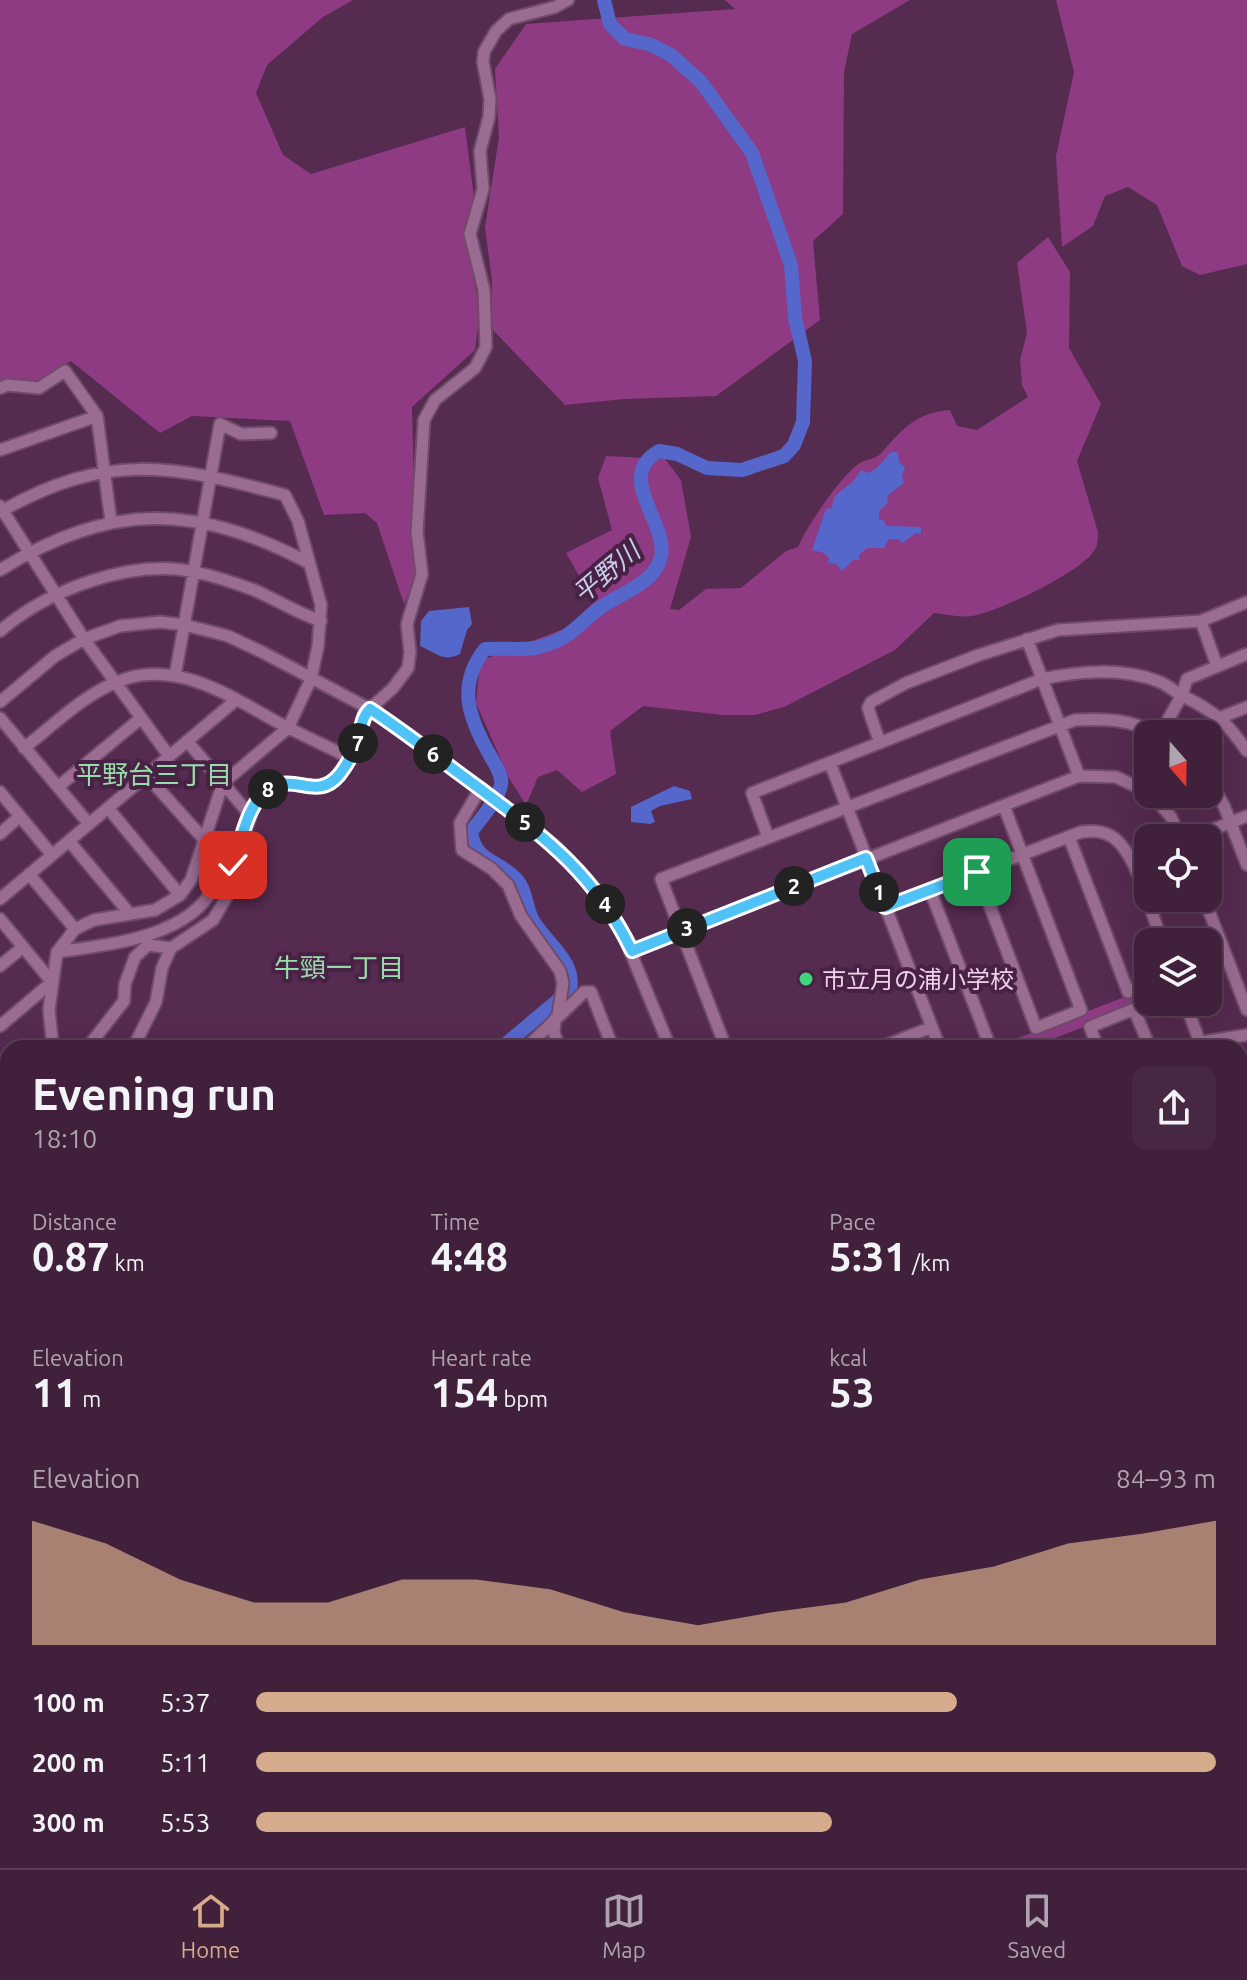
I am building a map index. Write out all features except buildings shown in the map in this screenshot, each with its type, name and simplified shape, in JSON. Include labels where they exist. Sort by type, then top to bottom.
[{"type":"street","points":[[137,1040],[156,1002],[162,968],[171,948],[213,920],[226,898],[233,865],[255,804],[267,789],[285,782],[323,787],[339,775],[359,740],[364,714],[400,681],[410,661],[407,624],[422,574],[417,532],[424,420],[435,400],[475,368],[486,347],[484,290],[470,234],[483,189],[480,151],[490,107],[484,52],[502,23],[568,0]]},
{"type":"street","points":[[0,388],[8,385],[39,388],[65,371],[97,416],[111,522]]},
{"type":"street","points":[[0,450],[97,416]]},
{"type":"street","points":[[175,676],[220,424],[241,434],[271,433]]},
{"type":"street","points":[[51,1040],[49,1010],[57,952],[75,929],[94,920],[155,910],[180,895],[191,880],[223,783],[288,728],[311,679],[321,621],[318,590],[298,521],[285,495],[210,475],[159,469],[103,471],[30,495],[1,509],[84,639],[169,756]]},
{"type":"street","points":[[0,570],[70,533],[111,522],[157,519],[203,521],[267,541],[309,563]]},
{"type":"street","points":[[0,631],[56,595],[102,577],[152,570],[193,572],[254,591],[321,621]]},
{"type":"street","points":[[880,743],[868,708],[871,702],[906,683],[1058,630],[1201,621],[1247,602]]},
{"type":"street","points":[[1201,621],[1217,666]]},
{"type":"street","points":[[0,702],[55,656],[84,639],[120,626],[160,622],[228,636],[370,709],[555,846],[594,888],[632,951],[667,1040]]},
{"type":"street","points":[[1027,639],[1079,776]]},
{"type":"street","points":[[1168,720],[1187,679],[1247,654]]},
{"type":"street","points":[[768,837],[752,793],[1042,679],[1079,672],[1113,673],[1162,683],[1208,707],[1231,728],[1247,751]]},
{"type":"street","points":[[24,748],[93,695],[115,683],[143,675],[175,676],[198,682],[350,758]]},
{"type":"street","points":[[0,899],[236,700]]},
{"type":"street","points":[[1219,718],[1247,707]]},
{"type":"street","points":[[0,718],[89,824]]},
{"type":"street","points":[[58,787],[141,718]]},
{"type":"street","points":[[723,1040],[661,879],[1075,720],[1114,719],[1134,723]]},
{"type":"street","points":[[187,741],[250,815]]},
{"type":"street","points":[[830,763],[937,1040]]},
{"type":"street","points":[[57,952],[122,943],[166,928],[184,918],[214,886],[219,856],[146,775]]},
{"type":"street","points":[[632,951],[1079,776],[1116,777],[1134,786]]},
{"type":"street","points":[[480,789],[460,823],[462,850],[492,869],[508,885],[521,916],[560,971],[563,983],[554,1033],[557,1040]]},
{"type":"street","points":[[0,792],[52,855]]},
{"type":"street","points":[[977,872],[1036,1028],[1081,1010],[1004,806]]},
{"type":"street","points":[[1222,807],[1247,865]]},
{"type":"street","points":[[108,808],[180,895]]},
{"type":"street","points":[[0,834],[20,816]]},
{"type":"street","points":[[1222,826],[1247,816]]},
{"type":"street","points":[[885,907],[1081,832],[1102,832],[1120,842],[1132,861],[1157,928]]},
{"type":"street","points":[[1069,837],[1128,992],[1134,990]]},
{"type":"street","points":[[69,841],[130,914]]},
{"type":"street","points":[[29,874],[75,929]]},
{"type":"street","points":[[930,890],[988,1040]]},
{"type":"street","points":[[1209,912],[1247,1010]]},
{"type":"street","points":[[0,919],[52,982]]},
{"type":"street","points":[[93,1040],[124,1001],[125,984],[135,957],[148,945],[171,948]]},
{"type":"street","points":[[0,966],[23,947]]},
{"type":"street","points":[[0,1026],[52,982]]},
{"type":"street","points":[[534,1040],[584,992],[591,992],[610,1040]]},
{"type":"street","points":[[1095,1040],[1090,1027],[1134,1009],[1147,1040]]},
{"type":"street","points":[[1191,1016],[1200,1040]]},
{"type":"street","points":[[899,1040],[932,1027]]},
{"type":"street","points":[[1224,1040],[1247,1035]]},
{"type":"shaded area","points":[[0,0],[353,0],[323,17],[267,65],[256,93],[283,155],[311,174],[465,127],[476,213],[472,269],[480,311],[475,350],[412,407],[416,578],[404,604],[377,523],[365,513],[324,515],[290,421],[192,416],[160,433],[71,361],[40,383],[0,384]]},
{"type":"shaded area","points":[[725,0],[910,0],[852,34],[844,72],[843,214],[813,241],[820,320],[716,396],[624,399],[565,405],[492,329],[492,281],[485,227],[499,137],[495,69],[526,24],[735,9]]},
{"type":"shaded area","points":[[1056,0],[1247,0],[1247,264],[1200,275],[1182,266],[1157,205],[1128,187],[1105,196],[1093,226],[1062,247],[1056,156],[1074,72]]},
{"type":"shaded area","points":[[1048,237],[1070,272],[1069,348],[1101,404],[1077,461],[1098,532],[1094,551],[1086,560],[1038,590],[984,613],[963,617],[934,613],[895,650],[784,707],[755,715],[723,715],[643,706],[610,731],[616,774],[582,792],[557,770],[538,777],[526,805],[509,778],[476,703],[480,661],[569,627],[594,602],[566,553],[612,530],[598,478],[606,456],[665,459],[681,480],[691,537],[670,609],[679,610],[706,589],[741,588],[786,551],[798,547],[817,514],[844,478],[860,463],[878,456],[910,424],[932,413],[950,410],[957,426],[977,430],[1028,397],[1022,385],[1020,360],[1027,333],[1017,263]]},
{"type":"shaded area","points":[[1134,993],[1134,1008],[1050,1040],[1013,1040]]},
{"type":"water","points":[[891,452],[898,452],[899,462],[905,467],[902,476],[904,483],[887,496],[888,503],[879,511],[879,520],[882,519],[887,526],[921,527],[921,534],[916,533],[902,543],[899,539],[889,539],[884,548],[867,548],[859,555],[859,560],[853,560],[842,571],[836,564],[828,563],[829,558],[824,553],[812,550],[826,509],[832,508],[836,495],[861,470],[868,473],[877,468]]},
{"type":"water","points":[[469,607],[472,624],[467,630],[460,654],[439,656],[420,646],[421,621],[429,611]]},
{"type":"water","points":[[674,786],[690,791],[692,799],[651,811],[655,822],[650,824],[631,822],[631,807]]},
{"type":"waterway","name":"平野川","points":[[511,1040],[570,990],[571,980],[565,961],[533,921],[520,884],[510,873],[483,856],[471,832],[497,796],[501,781],[477,729],[469,703],[468,689],[476,663],[485,649],[535,648],[561,639],[605,604],[635,588],[652,574],[661,556],[661,543],[642,487],[641,473],[646,461],[659,451],[677,454],[707,468],[742,470],[784,456],[794,445],[803,422],[805,361],[795,318],[791,265],[752,153],[701,82],[671,55],[649,44],[625,39],[610,24],[604,0]]},
{"type":"place","name":"市立月の浦小学校","points":[[806,979]]},
{"type":"district","name":"平野台三丁目","points":[[154,774]]},
{"type":"district","name":"牛頸一丁目","points":[[339,967]]},
{"type":"route","points":[[233,865],[255,804],[267,789],[285,782],[309,787],[330,784],[350,758],[359,740],[364,714],[370,709],[555,846],[594,888],[632,951],[866,858],[885,907],[977,872]]}]
